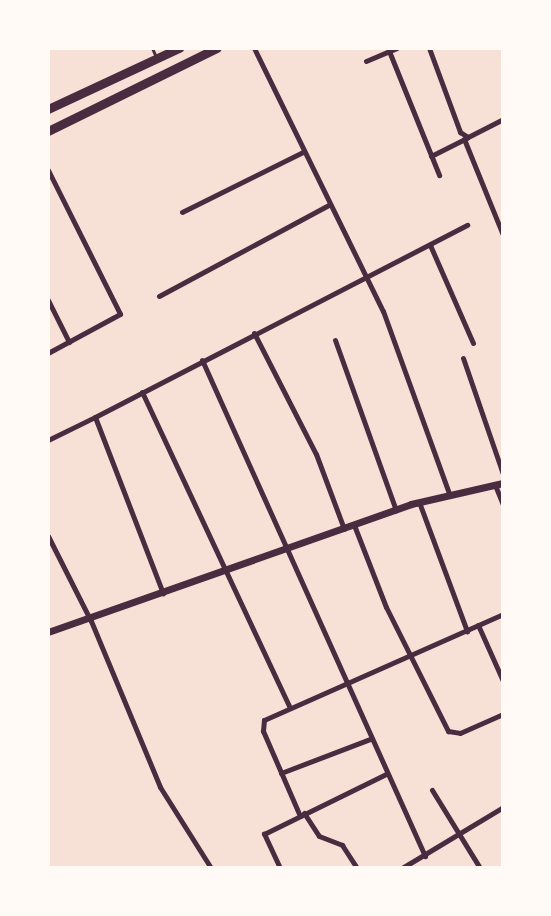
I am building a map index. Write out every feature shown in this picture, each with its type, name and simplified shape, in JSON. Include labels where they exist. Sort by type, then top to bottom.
[{"type":"highway","points":[[48,109],[179,48]]},
{"type":"highway","points":[[48,131],[217,48]]},
{"type":"street","points":[[254,48],[328,205],[395,339],[449,493]]},
{"type":"street","points":[[366,62],[396,48]]},
{"type":"street","points":[[429,48],[460,132],[466,138],[503,234]]},
{"type":"street","points":[[389,51],[439,175]]},
{"type":"street","points":[[431,156],[503,119]]},
{"type":"street","points":[[182,212],[303,152]]},
{"type":"street","points":[[48,170],[119,309],[117,319],[48,353]]},
{"type":"street","points":[[159,296],[328,205]]},
{"type":"street","points":[[48,440],[467,225]]},
{"type":"street","points":[[430,245],[473,343]]},
{"type":"street","points":[[48,300],[69,342]]},
{"type":"street","points":[[254,333],[316,454],[344,529]]},
{"type":"street","points":[[335,340],[396,510]]},
{"type":"street","points":[[463,358],[503,474]]},
{"type":"street","points":[[202,360],[370,739],[425,856]]},
{"type":"street","points":[[142,392],[228,571],[289,706]]},
{"type":"street","points":[[95,417],[163,595]]},
{"type":"street","points":[[48,632],[91,621],[354,525],[449,493],[499,484],[503,505]]},
{"type":"street","points":[[419,502],[467,631]]},
{"type":"street","points":[[354,525],[386,608],[451,733],[503,714]]},
{"type":"street","points":[[48,536],[91,621],[156,778],[211,868]]},
{"type":"street","points":[[357,868],[342,845],[319,836],[302,814],[281,773],[262,727],[267,717],[344,680],[467,631],[503,614]]},
{"type":"street","points":[[478,625],[503,681]]},
{"type":"street","points":[[281,773],[370,739]]},
{"type":"street","points":[[280,868],[263,835],[386,774]]},
{"type":"street","points":[[432,789],[480,868]]},
{"type":"street","points":[[402,868],[503,807]]},
{"type":"lane","points":[[152,48],[157,58]]}]
